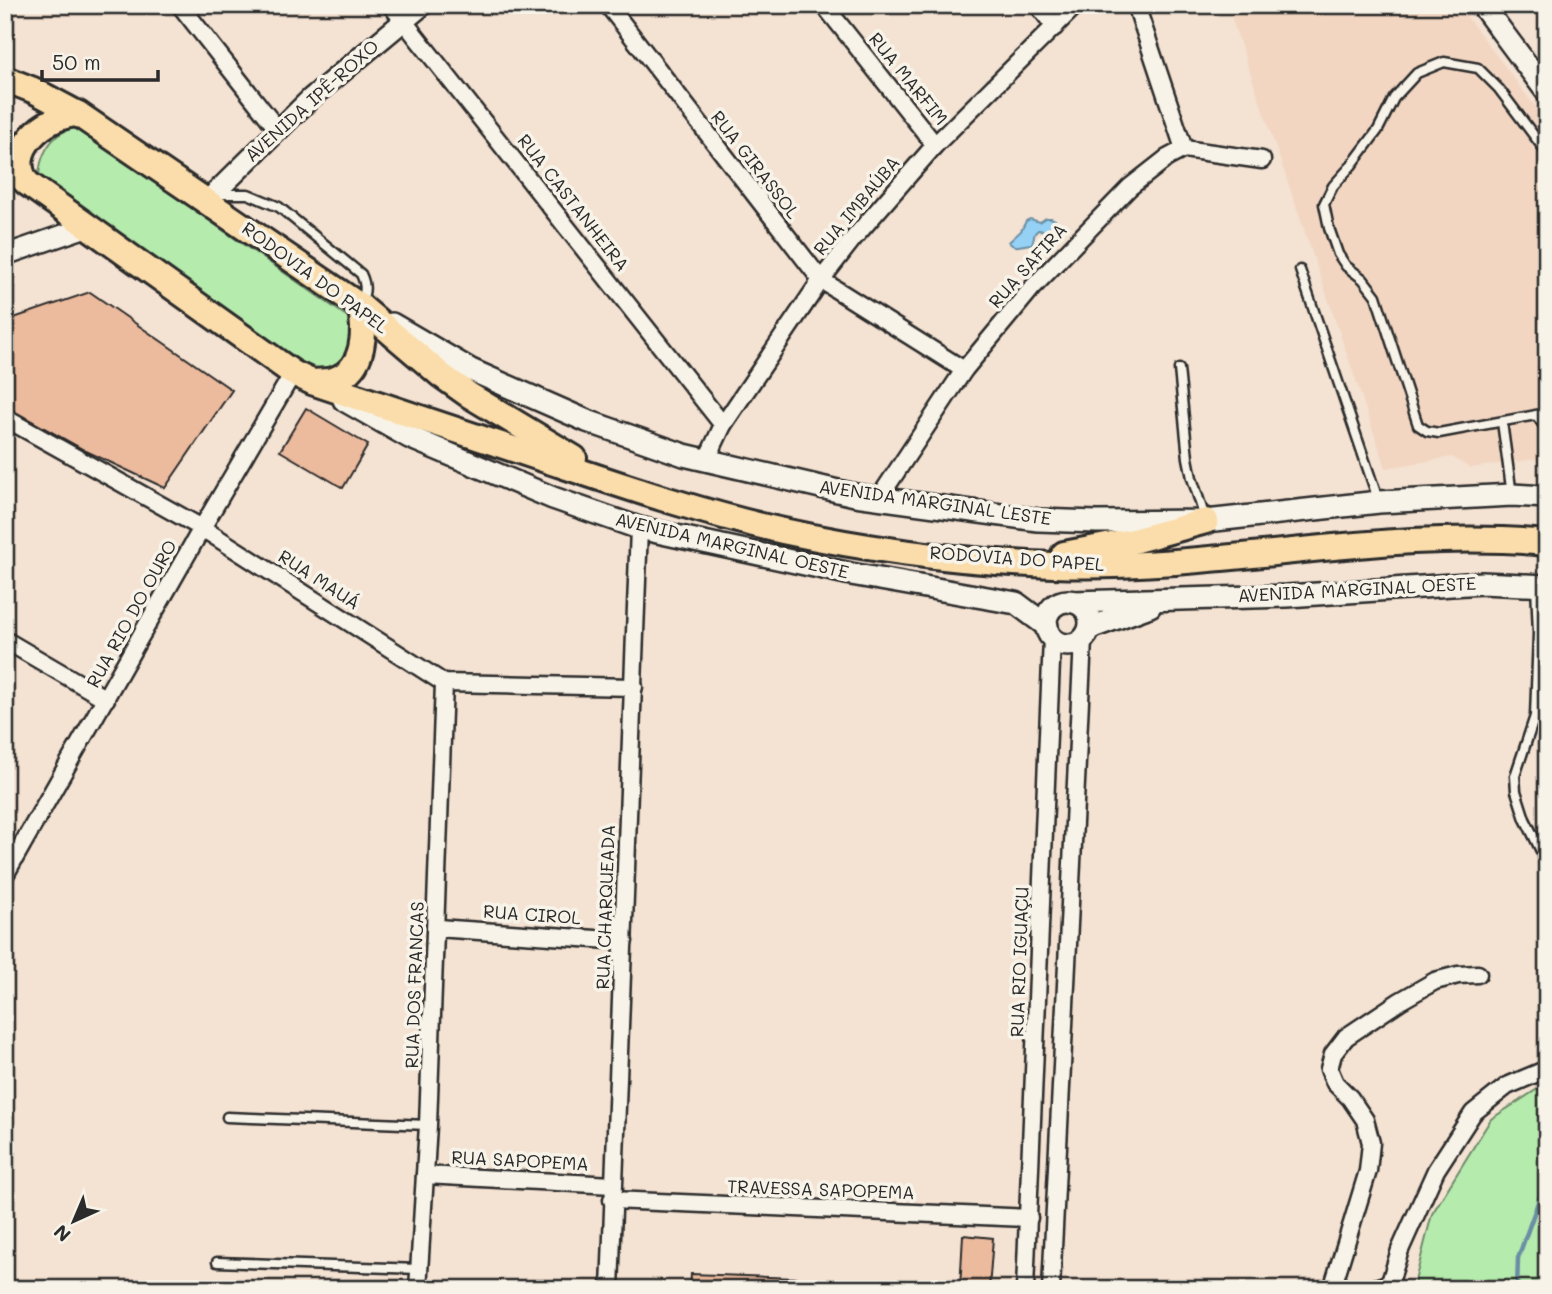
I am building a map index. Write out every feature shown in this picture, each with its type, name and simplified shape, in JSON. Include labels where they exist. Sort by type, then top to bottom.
[{"type":"main road","points":[[1482,5],[1547,92]]},
{"type":"main road","name":"RODOVIA DO PAPEL","points":[[5,79],[33,90],[78,114],[210,197],[360,306],[441,375],[469,395],[620,485]]},
{"type":"main road","points":[[27,183],[21,174],[20,161],[25,145],[44,124],[68,114],[78,114]]},
{"type":"main road","name":"RODOVIA DO PAPEL","points":[[5,162],[27,183],[303,378],[620,485],[783,531],[879,548],[967,559],[1126,566],[1406,542],[1508,539],[1547,543]]},
{"type":"main road","points":[[5,169],[27,183]]},
{"type":"main road","points":[[303,378],[334,380],[343,376],[352,366],[364,339],[360,306]]},
{"type":"main road","name":"AVENIDA MARGINAL LESTE","points":[[360,306],[471,370],[587,421],[706,461],[855,495],[1038,520],[1097,522],[1206,521],[1379,502],[1512,495],[1547,497]]},
{"type":"main road","name":"AVENIDA MARGINAL OESTE","points":[[303,378],[410,437],[553,498],[639,528],[851,574],[1016,603],[1064,645],[1071,645],[1086,634],[1168,599]]},
{"type":"main road","points":[[1018,563],[1133,541],[1206,521]]},
{"type":"main road","name":"AVENIDA MARGINAL OESTE","points":[[1073,602],[1287,596],[1482,583],[1542,586]]},
{"type":"main road","points":[[1050,632],[1047,619],[1054,607],[1073,602],[1085,609],[1088,615],[1086,634]]},
{"type":"street","points":[[180,5],[278,130]]},
{"type":"street","name":"AVENIDA IPÊ-ROXO","points":[[210,197],[347,67],[398,13],[422,5]]},
{"type":"street","name":"RUA GIRASSOL","points":[[608,5],[821,280],[964,370]]},
{"type":"street","name":"RUA MARFIM","points":[[824,5],[935,145]]},
{"type":"street","points":[[1038,5],[1055,27]]},
{"type":"street","name":"RUA IMBAÚBA","points":[[706,461],[723,425],[821,280],[852,240],[935,145],[1076,5]]},
{"type":"street","points":[[1136,5],[1184,149],[1262,160]]},
{"type":"street","name":"RUA CASTANHEIRA","points":[[398,13],[723,425]]},
{"type":"street","points":[[5,68],[78,114]]},
{"type":"street","name":"RUA SAFIRA","points":[[879,498],[964,370],[1032,288],[1088,228],[1147,171],[1184,149]]},
{"type":"street","points":[[5,255],[89,226]]},
{"type":"street","name":"RUA RIO DO OURO","points":[[5,876],[10,857],[106,699],[202,528],[303,378]]},
{"type":"street","name":"RUA MAUÁ","points":[[5,418],[202,528],[444,683]]},
{"type":"street","name":"RUA CHARQUEADA","points":[[610,1289],[639,528]]},
{"type":"street","name":"RUA RIO IGUAÇU","points":[[1025,1289],[1050,632]]},
{"type":"street","points":[[1051,1289],[1086,634]]},
{"type":"street","points":[[5,640],[106,699]]},
{"type":"street","points":[[444,683],[634,687]]},
{"type":"street","name":"RUA DOS FRANCAS","points":[[418,1289],[437,928],[444,683]]},
{"type":"street","name":"RUA CIROL","points":[[437,928],[624,941]]},
{"type":"street","points":[[1332,1289],[1368,1171],[1371,1143],[1366,1120],[1335,1083],[1329,1069],[1333,1054],[1346,1037],[1435,981],[1458,975],[1478,974]]},
{"type":"street","points":[[1373,1289],[1389,1286],[1400,1250],[1436,1170],[1474,1113],[1507,1086],[1547,1069]]},
{"type":"street","name":"RUA SAPOPEMA","points":[[425,1175],[612,1193]]},
{"type":"street","name":"TRAVESSA SAPOPEMA","points":[[612,1193],[1029,1218]]},
{"type":"lane","points":[[1547,153],[1499,89],[1478,68],[1444,62],[1417,73],[1394,98],[1378,130],[1333,186],[1324,204],[1338,254],[1346,266],[1363,279],[1377,296],[1418,425],[1427,431],[1438,433],[1547,413]]},
{"type":"lane","points":[[210,197],[248,194],[279,207],[361,274],[365,293],[360,306]]},
{"type":"lane","points":[[1300,270],[1379,502]]},
{"type":"lane","points":[[1179,369],[1188,458],[1206,521]]},
{"type":"lane","points":[[1536,415],[1547,430]]},
{"type":"lane","points":[[1502,422],[1512,495]]},
{"type":"lane","points":[[1542,586],[1535,716],[1515,776],[1516,791],[1525,819],[1542,851],[1547,855]]},
{"type":"lane","points":[[228,1117],[428,1125]]},
{"type":"lane","points":[[217,1262],[419,1269]]},
{"type":"shaded area","points":[[1227,5],[1458,5],[1547,122],[1547,462],[1536,459],[1470,468],[1452,457],[1386,468]]},
{"type":"green space","points":[[75,127],[352,320],[351,359],[320,381],[39,183],[43,156],[47,148],[58,135]]},
{"type":"green space","points":[[1547,1086],[1547,1289],[1413,1289],[1432,1214],[1491,1119],[1536,1090]]},
{"type":"water","points":[[1046,218],[1055,220],[1056,228],[1053,231],[1038,230],[1032,244],[1016,246],[1009,242],[1021,231],[1026,221],[1030,219],[1040,222]]},
{"type":"building","points":[[90,292],[232,390],[165,488],[86,451],[5,406],[5,321]]},
{"type":"building","points":[[306,408],[368,445],[343,488],[280,451]]},
{"type":"building","points":[[963,1235],[993,1238],[989,1289],[960,1289]]},
{"type":"building","points":[[691,1274],[797,1278],[797,1289],[690,1289]]},
{"type":"waterway","points":[[1517,1289],[1518,1258],[1547,1177]]}]
